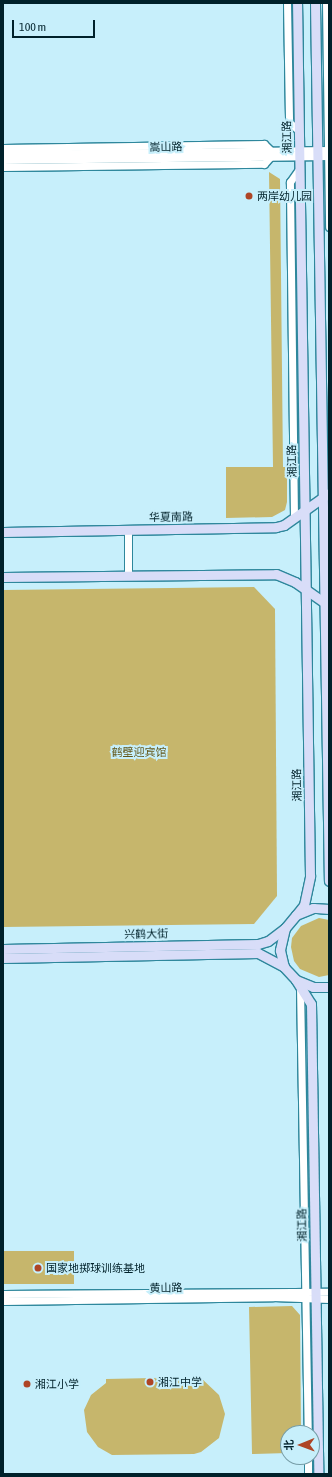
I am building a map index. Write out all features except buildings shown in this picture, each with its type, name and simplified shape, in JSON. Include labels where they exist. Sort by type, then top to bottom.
[{"type":"main road","name":"湘江路","points":[[285,928],[304,905],[310,876],[297,3]]},
{"type":"main road","points":[[315,3],[317,153],[326,495],[329,881]]},
{"type":"main road","name":"华夏南路","points":[[3,532],[276,527],[294,517],[326,495]]},
{"type":"main road","points":[[3,577],[276,574],[306,590],[326,604]]},
{"type":"main road","points":[[296,915],[313,908],[329,909]]},
{"type":"main road","points":[[284,966],[280,950],[285,928]]},
{"type":"main road","name":"兴鹤大街","points":[[3,949],[258,944],[268,941],[285,928]]},
{"type":"main road","name":"兴鹤大街","points":[[3,958],[258,953],[284,966]]},
{"type":"main road","name":"湘江路","points":[[284,966],[298,983],[311,1004],[311,1295],[318,1474]]},
{"type":"main road","points":[[298,983],[313,987],[329,987]]},
{"type":"street","points":[[287,3],[289,122],[299,131]]},
{"type":"street","points":[[326,3],[329,227]]},
{"type":"street","points":[[3,148],[264,144],[271,154],[264,164],[3,167]]},
{"type":"street","name":"嵩山路","points":[[3,160],[328,153]]},
{"type":"street","name":"嵩山路","points":[[3,154],[271,154]]},
{"type":"street","points":[[294,517],[290,182],[299,170]]},
{"type":"street","points":[[128,530],[128,576]]},
{"type":"street","name":"黄山路","points":[[3,1301],[311,1295],[329,1292]]},
{"type":"street","name":"黄山路","points":[[3,1294],[311,1295],[329,1299]]},
{"type":"street","points":[[308,1425],[311,1295]]},
{"type":"green space","points":[[269,172],[280,179],[283,467],[287,467],[287,502],[285,510],[272,517],[226,518],[226,467],[273,467]]},
{"type":"green space","name":"鹤壁迎宾馆","points":[[254,587],[275,609],[277,896],[254,924],[3,927],[3,590]]},
{"type":"green space","points":[[319,918],[329,920],[329,975],[319,977],[300,969],[294,961],[291,947],[292,938],[301,926]]},
{"type":"green space","name":"国家地掷球训练基地","points":[[3,1251],[74,1251],[74,1284],[3,1284]]},
{"type":"green space","points":[[292,1306],[300,1315],[301,1425],[280,1425],[280,1453],[252,1454],[249,1307]]},
{"type":"green space","points":[[200,1377],[219,1395],[225,1414],[219,1438],[201,1452],[194,1454],[112,1455],[98,1447],[87,1432],[84,1410],[91,1395],[106,1383],[106,1379]]},
{"type":"place","name":"两岸幼儿园","points":[[249,196]]},
{"type":"place","name":"国家地掷球训练基地","points":[[38,1268]]},
{"type":"place","name":"湘江中学","points":[[150,1382]]},
{"type":"place","name":"湘江小学","points":[[27,1384]]}]
